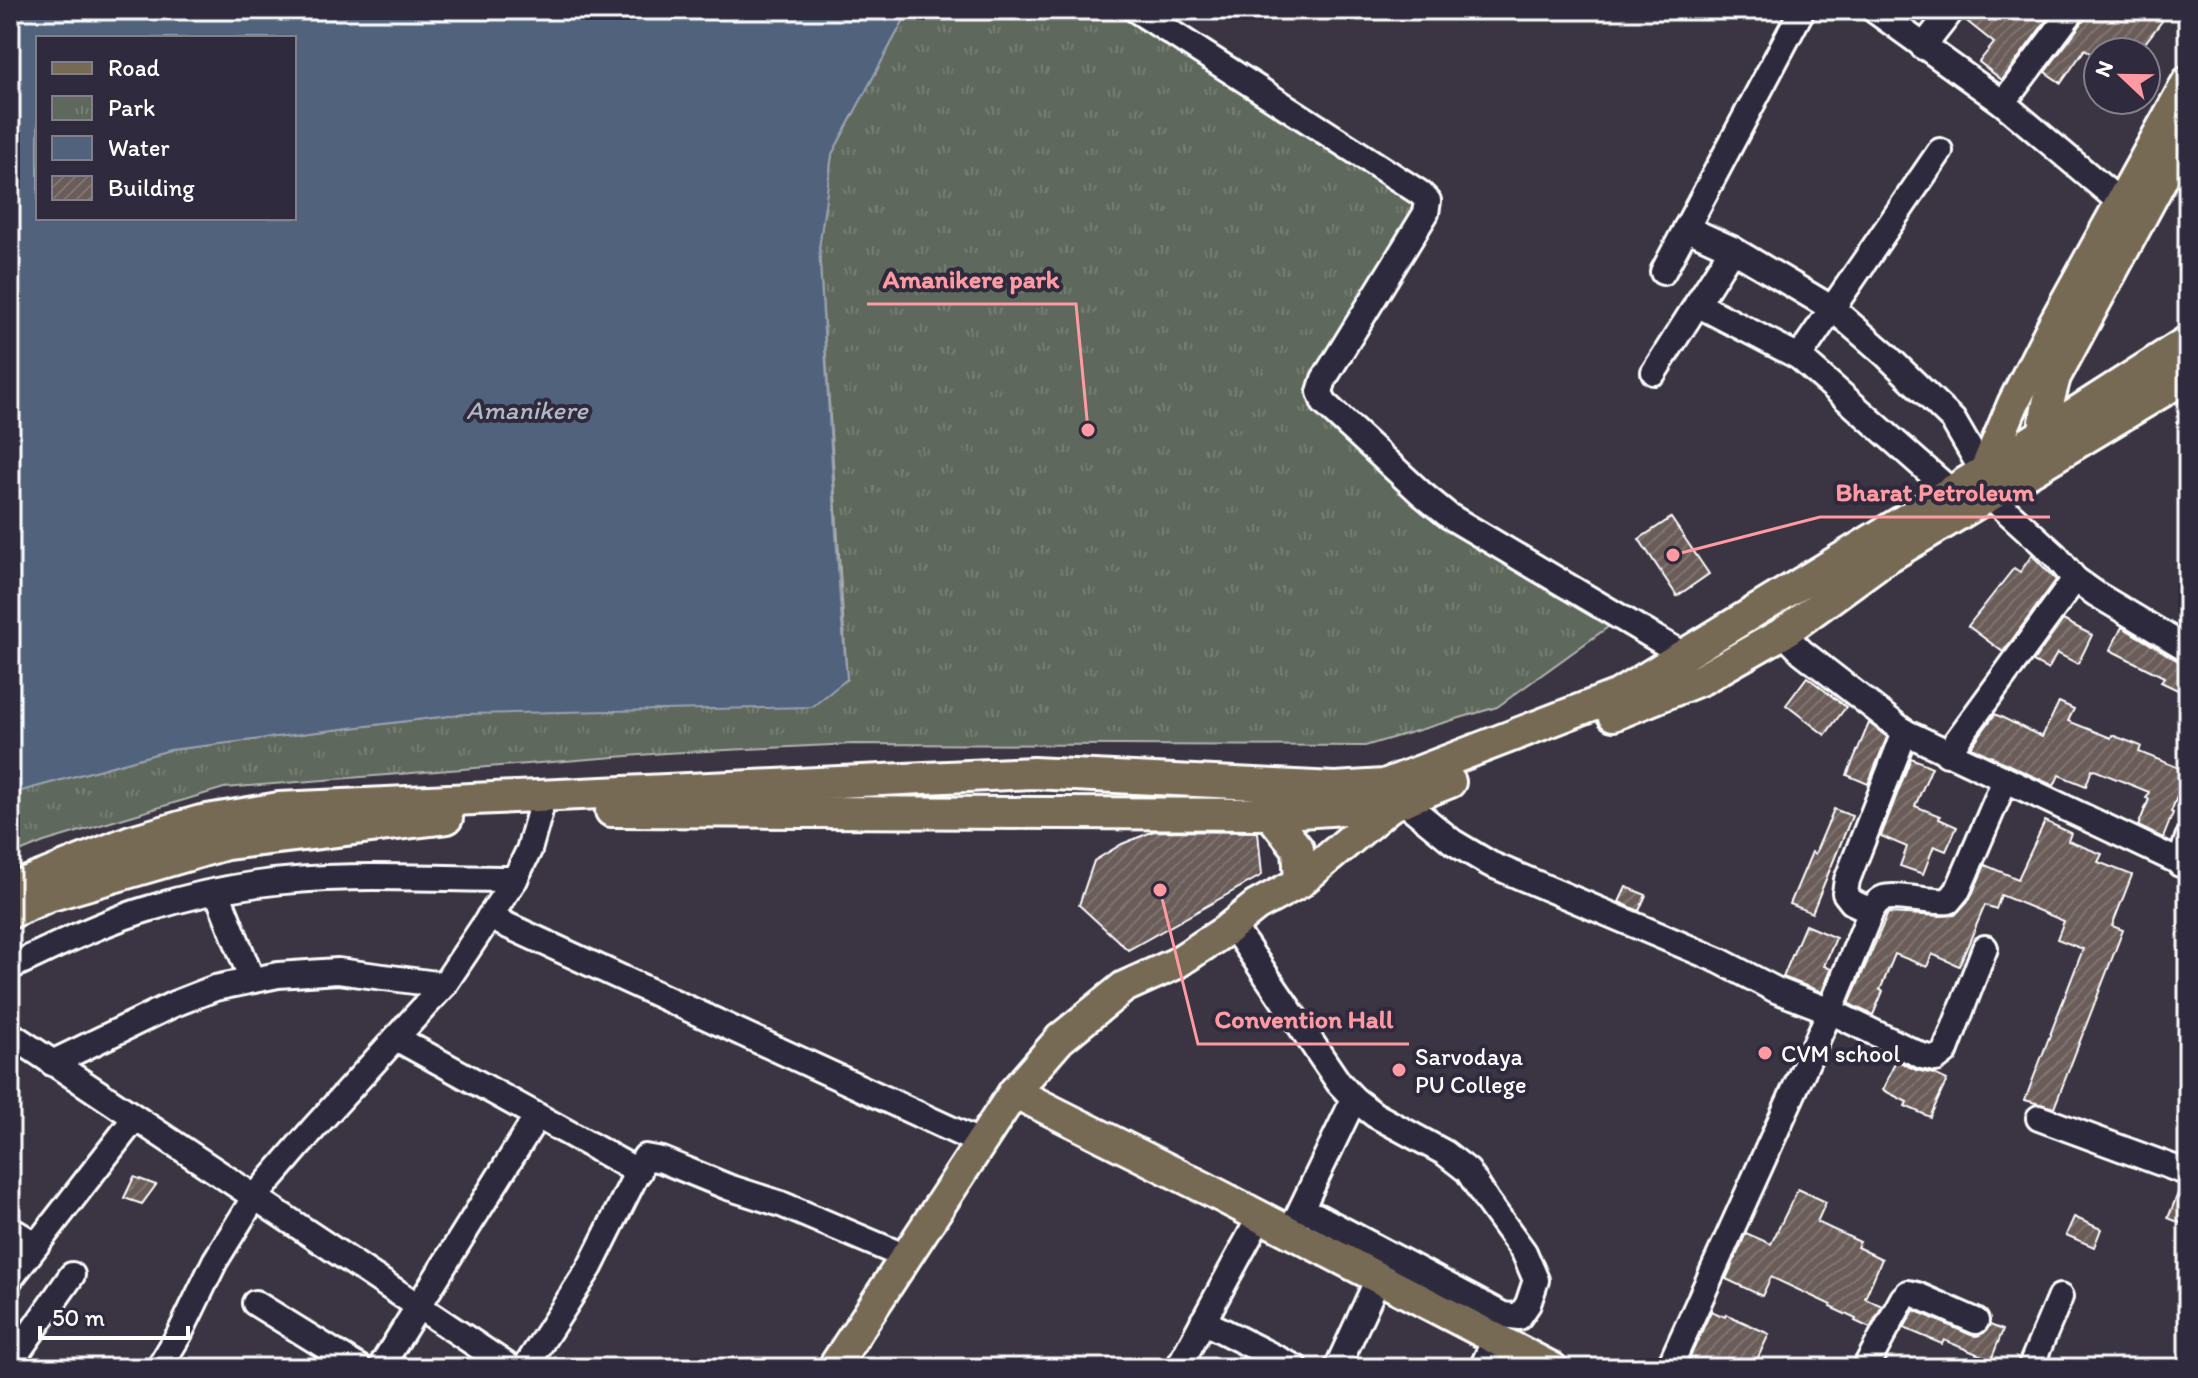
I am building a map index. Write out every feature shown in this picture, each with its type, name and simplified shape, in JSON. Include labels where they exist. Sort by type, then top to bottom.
[{"type":"main road","points":[[2045,447],[2047,406],[2055,377],[2188,81]]},
{"type":"main road","points":[[1986,484],[2013,404],[2039,353],[2131,209],[2188,130]]},
{"type":"main road","points":[[10,889],[131,841],[217,819],[279,808],[540,804],[1270,814],[1397,795],[1702,679],[1783,633],[2188,341]]},
{"type":"main road","points":[[2045,447],[2188,376]]},
{"type":"main road","points":[[833,1368],[1014,1092],[1060,1039],[1124,987],[1175,964],[1256,906],[1300,882],[1397,795],[1618,695],[1952,492],[1986,484]]},
{"type":"main road","points":[[10,913],[48,896],[226,844],[507,811],[540,804],[1033,773],[1335,788],[1384,785],[1397,795]]},
{"type":"main road","points":[[1270,814],[1298,849],[1300,882]]},
{"type":"main road","points":[[1014,1092],[1552,1368]]},
{"type":"street","points":[[1136,10],[1428,201],[1426,213],[1324,379],[1320,392],[1324,403],[1449,516],[1684,655]]},
{"type":"street","points":[[1663,272],[1802,10]]},
{"type":"street","points":[[1874,10],[2003,103],[2131,209]]},
{"type":"street","points":[[1923,47],[1952,10]]},
{"type":"street","points":[[2003,103],[2073,10]]},
{"type":"street","points":[[1799,357],[1940,151]]},
{"type":"street","points":[[1686,228],[1732,249],[1833,309],[1953,420],[1986,484],[2075,579],[2188,649]]},
{"type":"street","points":[[1654,372],[1732,249]]},
{"type":"street","points":[[1697,304],[1799,357],[1952,492]]},
{"type":"street","points":[[1947,754],[2075,579]]},
{"type":"street","points":[[1783,633],[1802,652],[1905,732],[1947,754],[2184,865],[2188,838]]},
{"type":"street","points":[[1871,911],[1852,902],[1845,893],[1847,880],[1905,732]]},
{"type":"street","points":[[1669,1368],[1830,1011],[1871,911],[1885,897],[1949,901],[1958,890],[2005,780]]},
{"type":"street","points":[[1397,795],[1453,842],[1490,864],[1720,961],[1776,990],[1830,1011],[1922,1056],[1936,1059],[1945,1052],[1985,948]]},
{"type":"street","points":[[159,1368],[215,1261],[254,1198],[444,985],[515,879],[529,850],[540,804]]},
{"type":"street","points":[[10,967],[81,934],[148,908],[259,884],[331,878],[515,879]]},
{"type":"street","points":[[217,892],[252,980]]},
{"type":"street","points":[[489,917],[981,1143]]},
{"type":"street","points":[[1232,925],[1339,1083],[1354,1099],[1375,1115],[1445,1153],[1468,1171],[1524,1252],[1536,1280],[1528,1304],[1519,1317],[1503,1315],[1317,1216]]},
{"type":"street","points":[[52,1063],[174,1004],[215,988],[252,980],[338,971],[444,985]]},
{"type":"street","points":[[10,1034],[511,1368]]},
{"type":"street","points":[[396,1038],[639,1172]]},
{"type":"street","points":[[1290,1232],[1354,1099]]},
{"type":"street","points":[[380,1368],[537,1116]]},
{"type":"street","points":[[10,1279],[135,1118]]},
{"type":"street","points":[[2039,1118],[2188,1173]]},
{"type":"street","points":[[525,1368],[590,1267],[645,1157],[662,1160],[728,1187],[781,1204],[906,1257]]},
{"type":"street","points":[[1178,1368],[1260,1217]]},
{"type":"street","points":[[10,1229],[36,1245]]},
{"type":"street","points":[[10,1363],[72,1275]]},
{"type":"street","points":[[1337,1368],[1378,1279]]},
{"type":"street","points":[[1865,1368],[1908,1293],[1976,1321]]},
{"type":"street","points":[[2030,1368],[2060,1297]]},
{"type":"street","points":[[255,1303],[360,1368]]},
{"type":"street","points":[[1203,1321],[1296,1368]]},
{"type":"street","points":[[1482,1368],[1496,1337]]},
{"type":"green space","points":[[909,10],[1133,10],[1439,199],[1318,392],[1375,467],[1633,609],[1497,707],[1365,746],[853,744],[665,753],[224,788],[44,842],[10,856],[10,794],[170,750],[465,714],[847,679],[819,248],[832,154]]},
{"type":"water","name":"Amanikere","points":[[10,10],[909,10],[832,154],[819,248],[847,679],[812,707],[465,714],[170,750],[10,794]]},
{"type":"building","points":[[1967,10],[2054,10],[2002,80],[1979,62],[1994,43],[1964,19]]},
{"type":"building","points":[[2088,10],[2162,10],[2157,16],[2162,21],[2150,36],[2082,36],[2082,53],[2061,83],[2045,72],[2085,19]]},
{"type":"building","points":[[1671,518],[1709,574],[1677,596],[1639,539]]},
{"type":"building","points":[[2032,555],[2056,580],[2003,652],[1968,626],[2014,568],[2020,572]]},
{"type":"building","points":[[2063,620],[2092,635],[2078,664],[2057,653],[2048,670],[2033,662]]},
{"type":"building","points":[[2122,627],[2188,664],[2188,695],[2161,682],[2164,677],[2110,650]]},
{"type":"building","points":[[1807,677],[1846,707],[1825,735],[1786,705]]},
{"type":"building","points":[[2059,702],[2074,709],[2068,721],[2141,746],[2139,752],[2187,771],[2163,838],[2138,826],[2149,792],[2092,769],[2086,786],[2059,775],[2054,786],[1971,747],[1995,714],[2042,737]]},
{"type":"building","points":[[1869,723],[1887,737],[1868,784],[1847,775]]},
{"type":"building","points":[[1911,758],[1932,767],[1915,806],[1957,827],[1946,851],[1934,846],[1923,874],[1900,866],[1907,847],[1881,836]]},
{"type":"building","points":[[1834,809],[1852,816],[1812,913],[1790,904]]},
{"type":"building","points":[[2045,821],[2071,833],[2068,841],[2102,854],[2098,862],[2132,875],[2112,926],[2123,930],[2054,1108],[2025,1100],[2083,949],[2057,939],[2064,921],[2001,895],[1996,909],[1985,905],[1959,966],[1932,954],[1927,967],[1895,954],[1873,1015],[1849,1004],[1888,913],[1955,915],[1970,899],[1985,865],[2018,879]]},
{"type":"building","points":[[1154,831],[1258,832],[1262,875],[1128,950],[1079,905],[1094,861],[1122,844]]},
{"type":"building","points":[[1626,887],[1646,895],[1639,911],[1619,902]]},
{"type":"building","points":[[1805,925],[1836,938],[1824,966],[1831,969],[1822,992],[1783,977]]},
{"type":"building","points":[[1896,1060],[1947,1080],[1930,1117],[1905,1106],[1907,1102],[1883,1090]]},
{"type":"building","points":[[134,1177],[156,1185],[142,1204],[124,1198]]},
{"type":"building","points":[[2181,1186],[2188,1188],[2188,1226],[2168,1218]]},
{"type":"building","points":[[1798,1189],[1826,1202],[1817,1222],[1860,1242],[1857,1247],[1882,1259],[1865,1298],[1882,1306],[1870,1328],[1831,1305],[1771,1277],[1762,1296],[1726,1279],[1746,1233],[1771,1244]]},
{"type":"building","points":[[2074,1217],[2101,1229],[2094,1247],[2066,1235]]},
{"type":"building","points":[[1914,1310],[1971,1335],[1984,1333],[1990,1325],[2003,1330],[1991,1360],[1944,1340],[1942,1344],[1904,1328]]},
{"type":"building","points":[[1711,1311],[1725,1317],[1726,1314],[1769,1334],[1753,1368],[1685,1368]]},
{"type":"place","name":"Amanikere park","points":[[1088,430]]},
{"type":"place","name":"Bharat Petroleum","points":[[1673,555]]},
{"type":"place","name":"Convention Hall","points":[[1160,890]]},
{"type":"place","name":"CVM school","points":[[1765,1053]]},
{"type":"place","name":"Sarvodaya PU College","points":[[1399,1070]]}]
